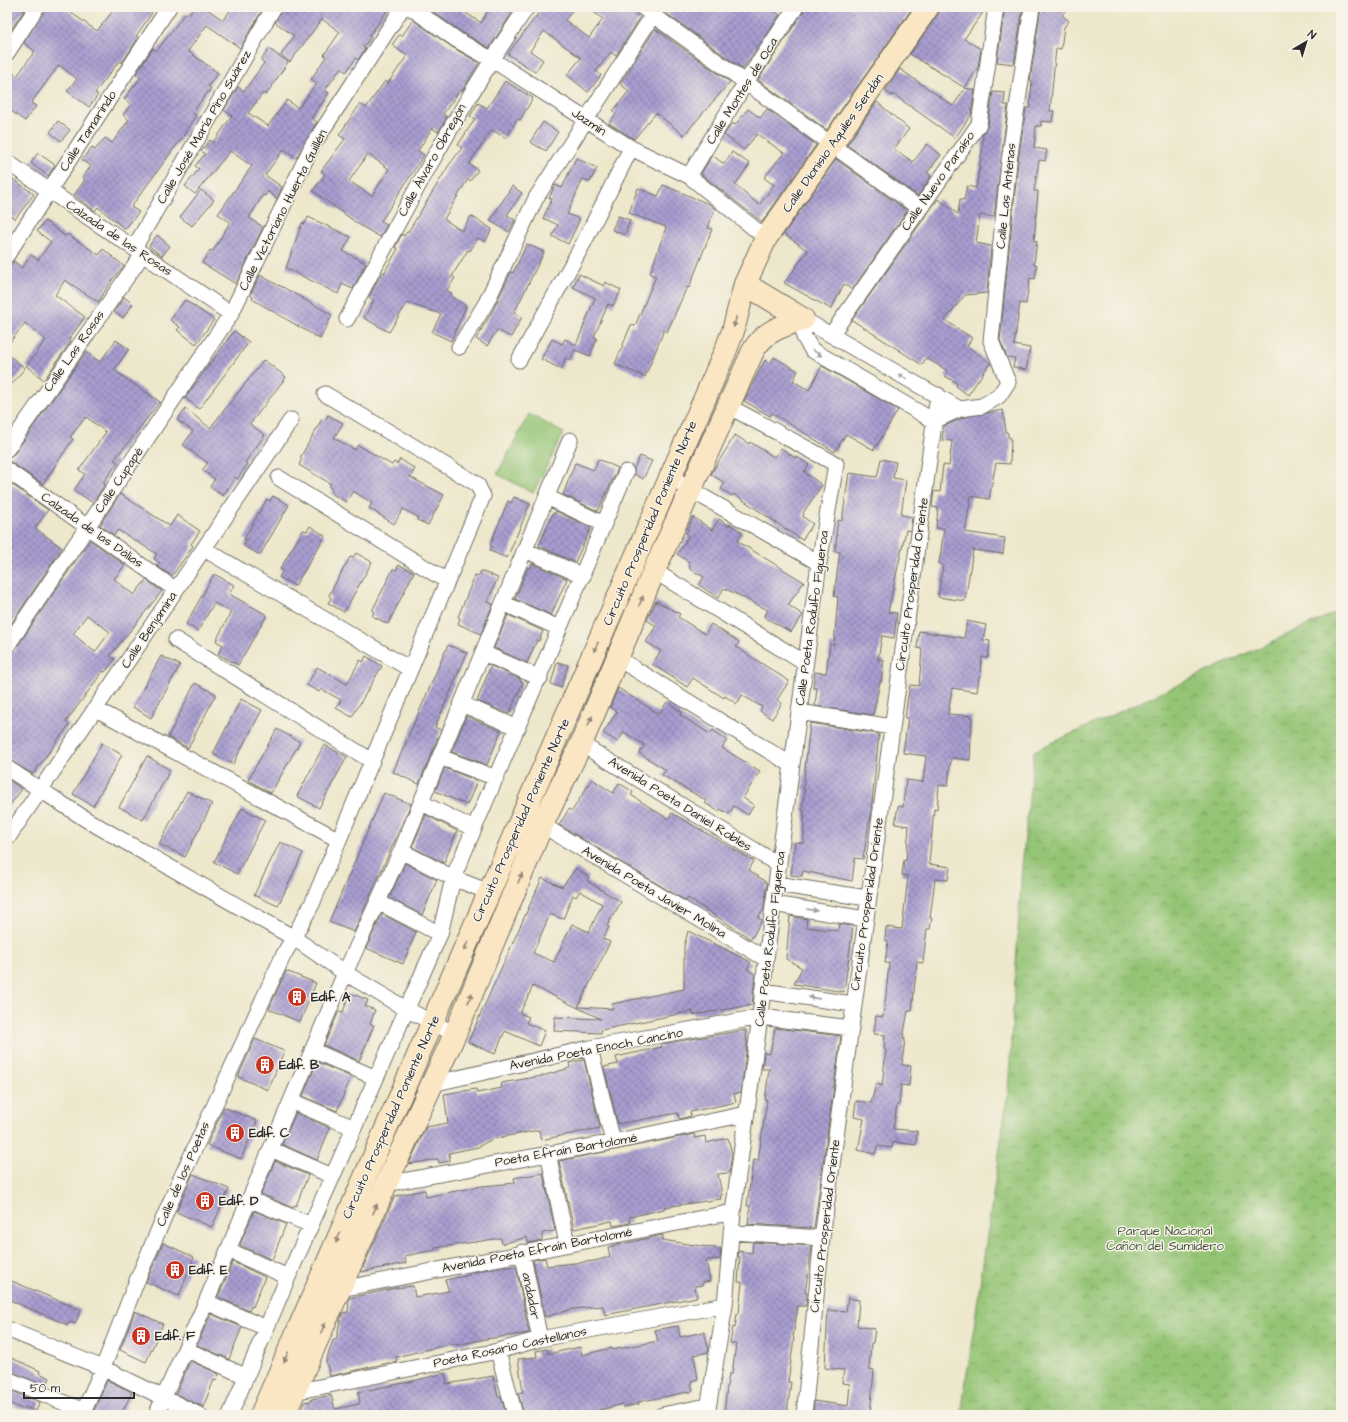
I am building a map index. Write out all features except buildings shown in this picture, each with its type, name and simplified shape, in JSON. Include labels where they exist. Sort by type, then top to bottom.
[{"type":"street","points":[[7,53],[37,7]]},
{"type":"street","name":"Calle Tamarindo","points":[[7,255],[169,7]]},
{"type":"street","name":"Calle José María Pino Suárez","points":[[139,251],[274,7]]},
{"type":"street","name":"Calle Victoriano Huerta Guillén","points":[[231,314],[312,146],[403,7]]},
{"type":"street","name":"Jazmín","points":[[410,7],[457,40],[491,59],[631,148],[689,176],[766,238]]},
{"type":"street","name":"Calle Álvaro Obregón","points":[[347,319],[422,176],[491,59],[527,7]]},
{"type":"street","name":"Calle Montes de Oca","points":[[689,176],[746,82],[796,7]]},
{"type":"street","name":"Calle Dionisio Aquiles Serdán","points":[[745,284],[766,238],[928,7]]},
{"type":"street","name":"Calle Nuevo Paraíso","points":[[831,335],[979,124],[996,7]]},
{"type":"street","name":"Calle Las Antenas","points":[[960,409],[982,406],[1000,396],[1008,382],[991,341],[1009,161],[1032,7]]},
{"type":"street","points":[[459,347],[486,303],[536,198],[587,120],[651,10],[746,82],[919,208]]},
{"type":"street","points":[[519,360],[583,244],[631,148]]},
{"type":"street","name":"Calzada de las Rosas","points":[[7,162],[231,314]]},
{"type":"street","name":"Calle Las Rosas","points":[[7,449],[139,251]]},
{"type":"street","points":[[745,284],[960,409]]},
{"type":"street","name":"Circuito Prosperidad Poniente Norte","points":[[261,1415],[707,390],[725,352],[733,331],[745,284]]},
{"type":"street","name":"Calle Cupapé","points":[[7,646],[231,314]]},
{"type":"street","points":[[803,319],[804,337],[812,350],[934,421],[960,409]]},
{"type":"street","name":"Circuito Prosperidad Poniente Norte","points":[[284,1415],[341,1289],[386,1184],[455,1034],[542,825],[581,744],[654,571],[758,341],[770,331],[803,319]]},
{"type":"street","name":"Calle de los Poetas","points":[[83,1414],[176,1189],[284,956],[312,904],[483,496],[477,484],[325,394]]},
{"type":"street","name":"Circuito Prosperidad Oriente","points":[[804,1415],[822,1238],[938,395]]},
{"type":"street","name":"Calle Poeta Rodulfo Figueroa","points":[[707,1411],[725,1304],[733,1212],[760,1017],[773,904],[818,563],[836,464],[728,406]]},
{"type":"street","name":"Calle Benjamina","points":[[7,839],[291,420]]},
{"type":"street","points":[[156,1415],[206,1302],[345,973],[422,803],[570,440]]},
{"type":"street","name":"Calzada de las Dálias","points":[[7,470],[176,590]]},
{"type":"street","points":[[230,1415],[245,1376],[332,1176],[440,934],[453,878],[540,678],[626,472]]},
{"type":"street","points":[[279,478],[447,581]]},
{"type":"street","points":[[670,478],[818,563]]},
{"type":"street","points":[[547,497],[604,524]]},
{"type":"street","points":[[204,549],[410,669]]},
{"type":"street","points":[[525,550],[583,576]]},
{"type":"street","points":[[654,571],[805,663]]},
{"type":"street","points":[[503,603],[560,628]]},
{"type":"street","points":[[176,640],[372,762]]},
{"type":"street","points":[[483,654],[540,678]]},
{"type":"street","points":[[617,658],[792,765]]},
{"type":"street","points":[[462,704],[518,728]]},
{"type":"street","points":[[96,709],[339,840]]},
{"type":"street","points":[[799,712],[892,727]]},
{"type":"street","name":"Avenida Poeta Daniel Robles","points":[[581,744],[779,865]]},
{"type":"street","points":[[440,756],[496,778]]},
{"type":"street","points":[[7,768],[87,820],[294,938],[345,973],[406,1009],[455,1034]]},
{"type":"street","points":[[422,803],[474,829]]},
{"type":"street","name":"Avenida Poeta Javier Molina","points":[[542,825],[766,959]]},
{"type":"street","points":[[401,851],[453,878],[489,892]]},
{"type":"street","points":[[776,884],[868,898]]},
{"type":"street","points":[[378,902],[440,934]]},
{"type":"street","points":[[773,904],[865,919]]},
{"type":"street","points":[[762,991],[853,1004]]},
{"type":"street","name":"Avenida Poeta Enoch Cancino","points":[[432,1084],[590,1048],[760,1017],[851,1028]]},
{"type":"street","points":[[590,1048],[613,1142]]},
{"type":"street","points":[[312,1050],[376,1078]]},
{"type":"street","points":[[291,1101],[354,1128]]},
{"type":"street","name":"Poeta Efraín Bartolomé","points":[[386,1184],[613,1142],[746,1114]]},
{"type":"street","points":[[270,1149],[332,1176]]},
{"type":"street","points":[[548,1153],[568,1244]]},
{"type":"street","points":[[249,1199],[311,1225]]},
{"type":"street","name":"Avenida Poeta Efraín Bartolomé","points":[[341,1289],[522,1252],[733,1212]]},
{"type":"street","points":[[731,1232],[822,1238]]},
{"type":"street","points":[[228,1250],[288,1277]]},
{"type":"street","name":"andador","points":[[522,1252],[540,1339]]},
{"type":"street","points":[[206,1302],[266,1328]]},
{"type":"street","name":"Poeta Rosario Castellanos","points":[[294,1392],[498,1351],[540,1339],[725,1304]]},
{"type":"street","points":[[7,1330],[103,1368],[199,1415]]},
{"type":"street","points":[[185,1350],[245,1376]]},
{"type":"street","points":[[498,1351],[515,1415]]},
{"type":"street","points":[[7,1379],[83,1414]]},
{"type":"street","points":[[662,1415],[707,1411]]},
{"type":"green space","points":[[529,414],[564,433],[533,493],[497,474]]},
{"type":"green space","name":"Parque Nacional Cañón del Sumidero","points":[[1341,610],[1341,1415],[961,1415],[1008,1092],[1022,866],[1034,751]]},
{"type":"place","name":"Edif. A","points":[[297,997]]},
{"type":"place","name":"Edif. B","points":[[265,1065]]},
{"type":"place","name":"Edif. C","points":[[235,1133]]},
{"type":"place","name":"Edif. D","points":[[205,1201]]},
{"type":"place","name":"Edif. E","points":[[175,1270]]},
{"type":"place","name":"Edif. F","points":[[141,1336]]}]
